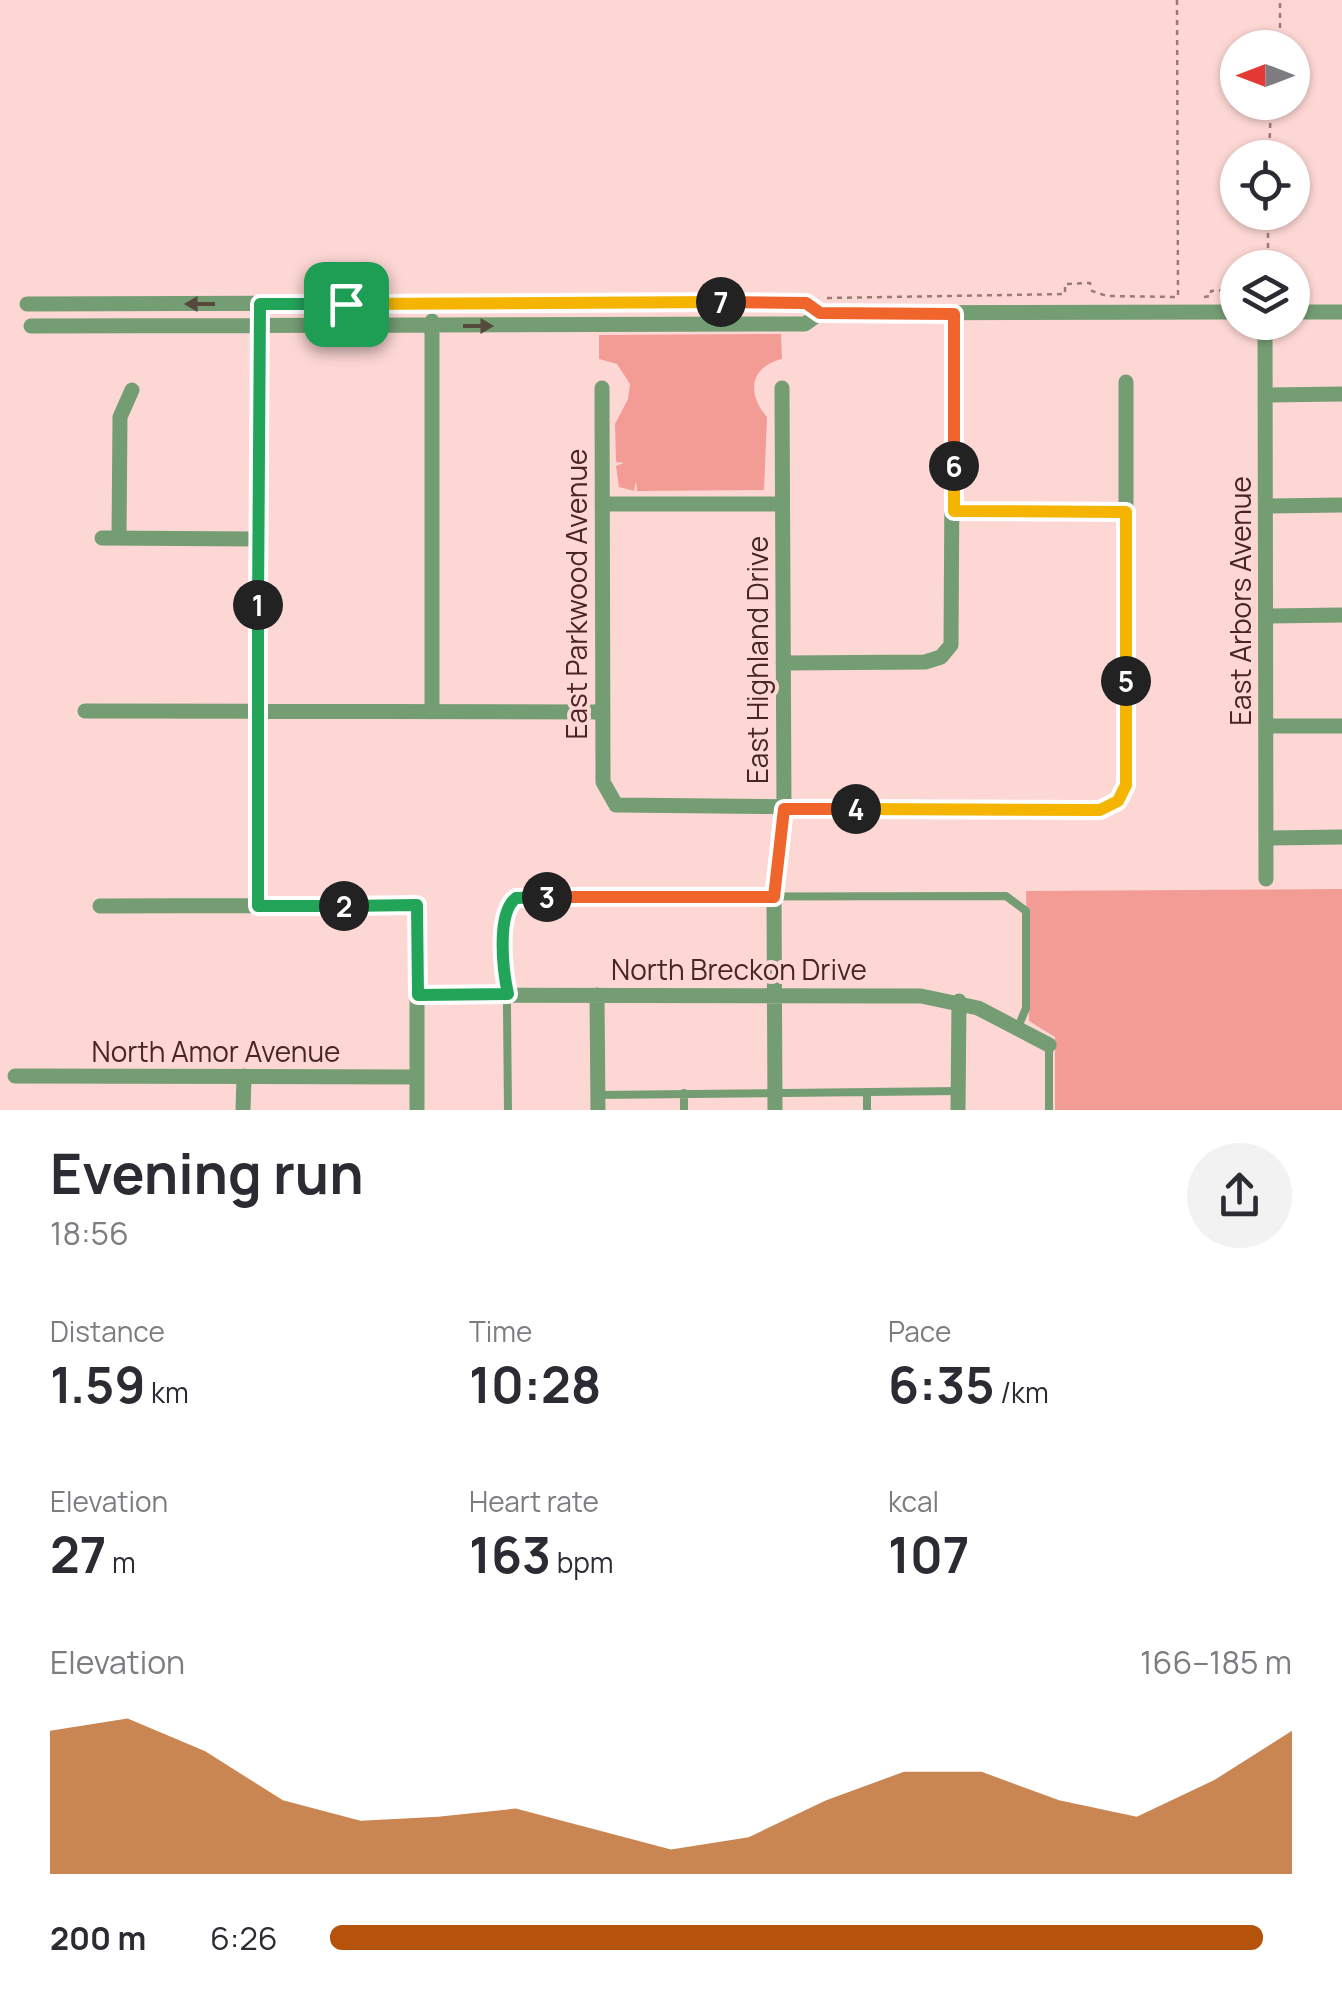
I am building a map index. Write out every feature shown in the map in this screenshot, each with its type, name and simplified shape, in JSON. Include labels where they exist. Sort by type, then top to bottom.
[{"type":"street","points":[[27,304],[774,302],[806,303],[820,313],[1220,312]]},
{"type":"street","points":[[258,906],[260,304]]},
{"type":"street","points":[[432,304],[432,712]]},
{"type":"street","points":[[1310,312],[1342,312]]},
{"type":"street","points":[[30,326],[805,324],[820,313]]},
{"type":"street","points":[[783,663],[925,662],[947,651],[954,630],[954,314]]},
{"type":"street","name":"East Arbors Avenue","points":[[1265,340],[1266,878]]},
{"type":"street","points":[[784,809],[1100,810],[1118,801],[1126,785],[1126,382]]},
{"type":"street","name":"East Parkwood Avenue","points":[[602,388],[603,782],[609,798],[626,808],[784,809]]},
{"type":"street","name":"East Highland Drive","points":[[775,1110],[774,897],[784,809],[782,388]]},
{"type":"street","points":[[132,390],[120,418],[110,538],[258,539]]},
{"type":"street","points":[[1266,395],[1342,394]]},
{"type":"street","points":[[602,504],[782,504]]},
{"type":"street","points":[[1266,506],[1342,505]]},
{"type":"street","points":[[954,511],[1126,512]]},
{"type":"street","points":[[1266,616],[1342,616]]},
{"type":"street","points":[[85,712],[603,712]]},
{"type":"street","points":[[1266,726],[1342,726]]},
{"type":"street","points":[[1266,838],[1342,837]]},
{"type":"street","points":[[100,906],[417,905],[417,1110]]},
{"type":"street","name":"North Breckon Drive","points":[[418,995],[921,996],[958,1002],[1019,1025],[1050,1045]]},
{"type":"street","points":[[597,995],[598,1102]]},
{"type":"street","points":[[958,1002],[958,1110]]},
{"type":"street","name":"North Amor Avenue","points":[[15,1076],[417,1078]]},
{"type":"street","points":[[244,1076],[244,1110]]},
{"type":"lane","points":[[508,1110],[506,909],[516,898],[1011,899],[1026,911],[1026,1008],[1019,1025]]},
{"type":"lane","points":[[1049,1110],[1050,1045]]},
{"type":"lane","points":[[866,1110],[867,1092]]},
{"type":"lane","points":[[598,1102],[684,1093],[958,1092]]},
{"type":"lane","points":[[684,1093],[684,1110]]},
{"type":"path","points":[[1177,0],[1178,297]]},
{"type":"path","points":[[1280,0],[1280,30]]},
{"type":"path","points":[[820,313],[826,298],[1065,294],[1065,284],[1090,284],[1092,291],[1107,296],[1202,297],[1220,290]]},
{"type":"shaded area","points":[[781,334],[782,359],[763,368],[757,375],[754,391],[767,417],[764,490],[637,491],[636,481],[634,491],[619,487],[616,466],[624,463],[616,462],[615,424],[628,399],[630,384],[617,364],[599,359],[599,335]]},
{"type":"shaded area","points":[[1342,889],[1342,1110],[1055,1110],[1055,1037],[1029,1021],[1026,891]]},
{"type":"route","points":[[806,303],[820,313],[954,314],[954,511],[1126,512],[1126,785],[1118,801],[1100,810],[784,809],[774,897],[511,900],[506,909],[504,977],[508,994],[418,995],[417,905],[258,906],[260,304],[346,304],[806,303]]}]
